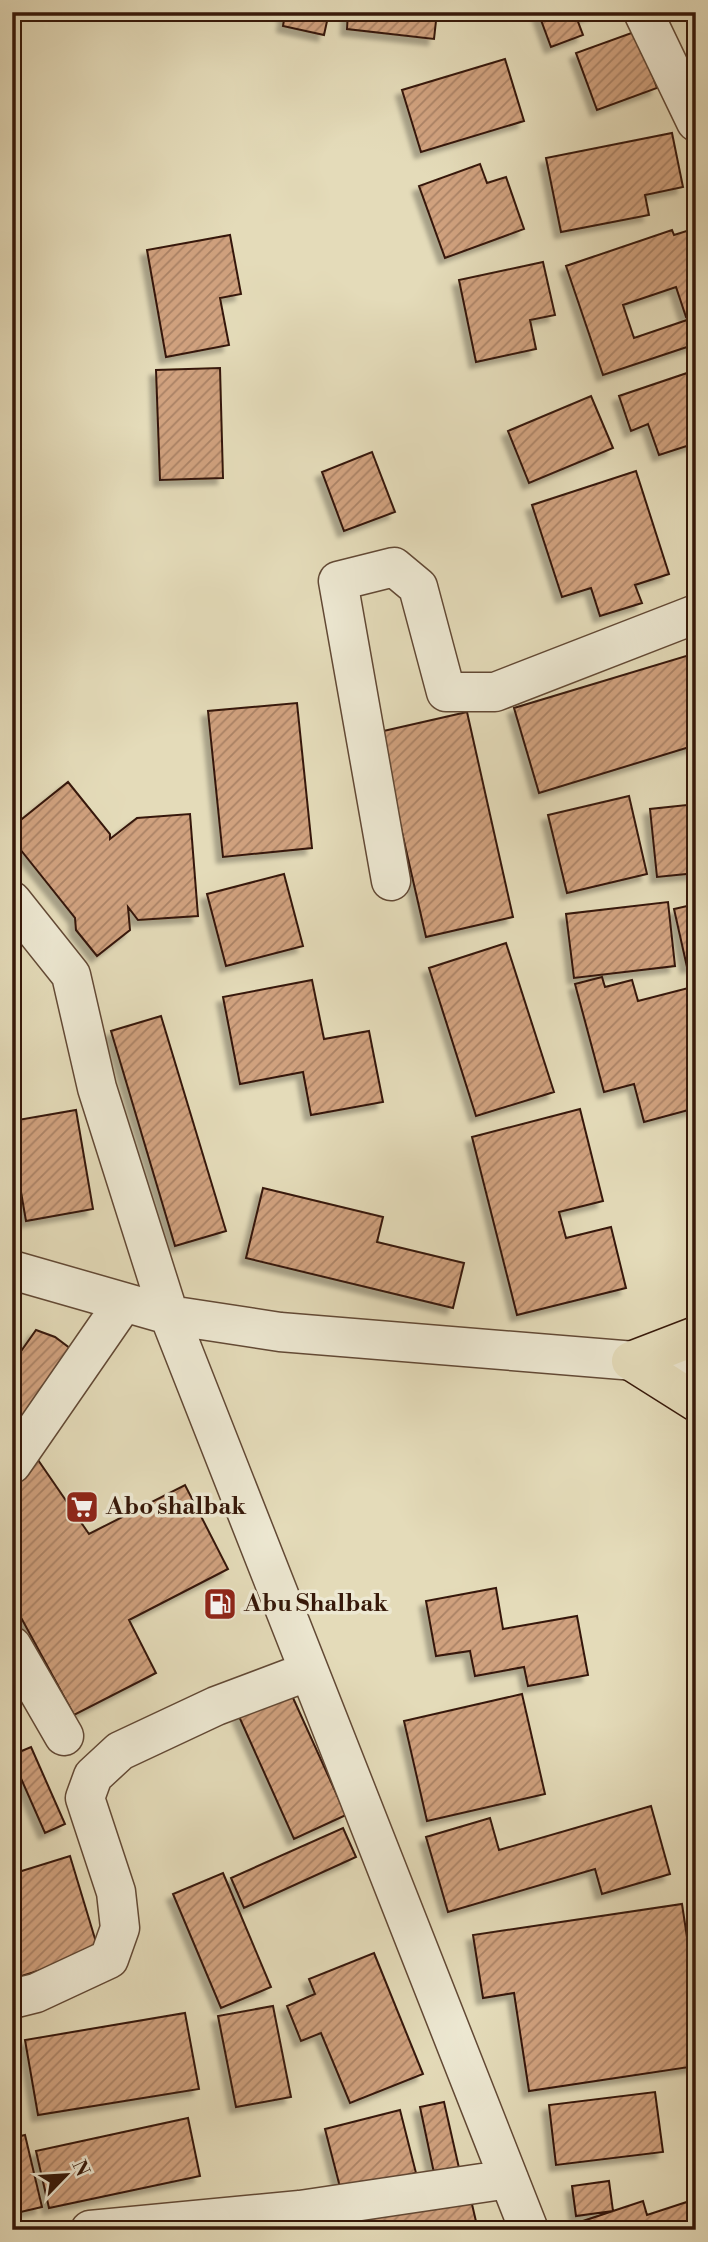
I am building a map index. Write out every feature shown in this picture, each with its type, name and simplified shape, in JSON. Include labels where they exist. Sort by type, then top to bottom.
[{"type":"highway","points":[[631,1361],[696,1336]]},
{"type":"highway","points":[[631,1361],[696,1402]]},
{"type":"street","points":[[643,12],[696,122]]},
{"type":"street","points":[[391,881],[338,581],[394,567],[418,587],[446,692],[495,692],[696,614]]},
{"type":"street","points":[[12,901],[71,975],[97,1088],[169,1315],[529,2230]]},
{"type":"street","points":[[12,1270],[169,1315],[280,1332],[696,1366]]},
{"type":"street","points":[[12,1464],[124,1302]]},
{"type":"street","points":[[12,1646],[64,1736]]},
{"type":"street","points":[[12,1999],[36,1993],[109,1959],[120,1928],[116,1892],[85,1798],[93,1776],[120,1751],[216,1706],[309,1671]]},
{"type":"street","points":[[90,2230],[300,2210],[509,2179]]},
{"type":"building","points":[[279,12],[329,12],[324,35],[283,26],[285,14]]},
{"type":"building","points":[[348,12],[437,12],[434,39],[347,29]]},
{"type":"building","points":[[538,12],[596,12],[577,19],[583,35],[551,47]]},
{"type":"building","points":[[637,31],[657,88],[597,110],[576,53]]},
{"type":"building","points":[[505,59],[524,121],[421,152],[402,90]]},
{"type":"building","points":[[672,133],[683,187],[645,195],[649,215],[561,232],[546,158]]},
{"type":"building","points":[[480,164],[487,183],[506,177],[524,229],[445,258],[419,186]]},
{"type":"building","points":[[696,228],[696,313],[686,317],[676,287],[623,305],[634,338],[696,317],[696,344],[603,375],[566,266],[672,230],[674,235]]},
{"type":"building","points":[[230,235],[241,294],[220,298],[229,345],[166,357],[147,250]]},
{"type":"building","points":[[543,262],[555,315],[530,320],[536,349],[476,362],[459,280]]},
{"type":"building","points":[[220,368],[223,478],[160,480],[156,370]]},
{"type":"building","points":[[696,370],[696,443],[659,455],[648,424],[631,431],[619,396]]},
{"type":"building","points":[[591,396],[613,448],[529,483],[508,431]]},
{"type":"building","points":[[372,452],[395,512],[344,531],[322,472]]},
{"type":"building","points":[[636,471],[669,574],[635,585],[642,603],[600,616],[591,588],[562,597],[532,505]]},
{"type":"building","points":[[696,653],[696,745],[539,793],[514,708]]},
{"type":"building","points":[[297,703],[312,848],[223,857],[208,711]]},
{"type":"building","points":[[467,712],[513,917],[426,937],[379,732]]},
{"type":"building","points":[[68,782],[110,834],[110,839],[137,818],[190,814],[198,916],[138,920],[128,907],[130,930],[97,956],[76,930],[75,918],[12,839],[12,827]]},
{"type":"building","points":[[629,796],[647,874],[567,893],[548,815]]},
{"type":"building","points":[[696,804],[696,873],[657,877],[650,809]]},
{"type":"building","points":[[284,874],[303,946],[226,966],[207,894]]},
{"type":"building","points":[[668,902],[675,966],[574,978],[566,914]]},
{"type":"building","points":[[696,904],[696,965],[687,967],[674,909]]},
{"type":"building","points":[[506,943],[554,1092],[476,1116],[429,968]]},
{"type":"building","points":[[602,977],[605,987],[632,980],[638,1001],[696,986],[696,1108],[644,1122],[634,1084],[604,1092],[575,984]]},
{"type":"building","points":[[312,980],[324,1039],[369,1031],[383,1102],[311,1115],[303,1072],[240,1084],[223,997]]},
{"type":"building","points":[[161,1016],[226,1231],[175,1246],[111,1031]]},
{"type":"building","points":[[580,1109],[603,1201],[559,1212],[566,1238],[611,1227],[626,1288],[517,1315],[472,1137]]},
{"type":"building","points":[[76,1110],[93,1209],[26,1221],[12,1140],[12,1121]]},
{"type":"building","points":[[263,1188],[383,1217],[377,1242],[464,1263],[453,1308],[246,1258]]},
{"type":"building","points":[[36,1330],[55,1337],[75,1352],[12,1438],[12,1364]]},
{"type":"building","points":[[36,1457],[89,1534],[185,1485],[228,1569],[129,1620],[156,1673],[74,1715],[12,1601],[12,1482]]},
{"type":"building","points":[[496,1588],[503,1629],[577,1616],[588,1675],[528,1686],[524,1667],[475,1676],[470,1651],[436,1656],[426,1601]]},
{"type":"building","points":[[289,1689],[346,1815],[294,1839],[237,1712]]},
{"type":"building","points":[[522,1694],[545,1794],[427,1821],[404,1721]]},
{"type":"building","points":[[31,1747],[65,1824],[45,1833],[12,1758],[12,1755]]},
{"type":"building","points":[[651,1806],[670,1874],[602,1894],[595,1869],[448,1912],[426,1837],[490,1818],[499,1850]]},
{"type":"building","points":[[343,1828],[356,1857],[244,1908],[231,1878]]},
{"type":"building","points":[[70,1856],[99,1952],[12,1979],[12,1874]]},
{"type":"building","points":[[223,1873],[271,1987],[221,2008],[173,1894]]},
{"type":"building","points":[[682,1904],[696,1997],[696,2066],[529,2091],[514,1993],[483,1998],[473,1935]]},
{"type":"building","points":[[374,1953],[423,2074],[350,2103],[321,2033],[301,2041],[287,2006],[315,1994],[309,1979]]},
{"type":"building","points":[[273,2006],[291,2097],[236,2107],[218,2016]]},
{"type":"building","points":[[185,2013],[199,2089],[38,2115],[25,2040]]},
{"type":"building","points":[[655,2092],[663,2152],[556,2165],[549,2105]]},
{"type":"building","points":[[444,2102],[459,2168],[434,2173],[420,2107]]},
{"type":"building","points":[[400,2110],[416,2173],[341,2191],[325,2129]]},
{"type":"building","points":[[188,2118],[200,2176],[49,2208],[36,2151]]},
{"type":"building","points":[[25,2135],[42,2207],[12,2214],[12,2138]]},
{"type":"building","points":[[609,2181],[613,2211],[576,2216],[572,2186]]},
{"type":"building","points":[[468,2187],[478,2230],[346,2230],[342,2215]]},
{"type":"building","points":[[696,2199],[696,2230],[586,2230],[583,2221],[643,2201],[647,2215]]},
{"type":"place","name":"Abo shalbak","points":[[82,1507]]},
{"type":"place","name":"Abu Shalbak","points":[[220,1604]]}]
